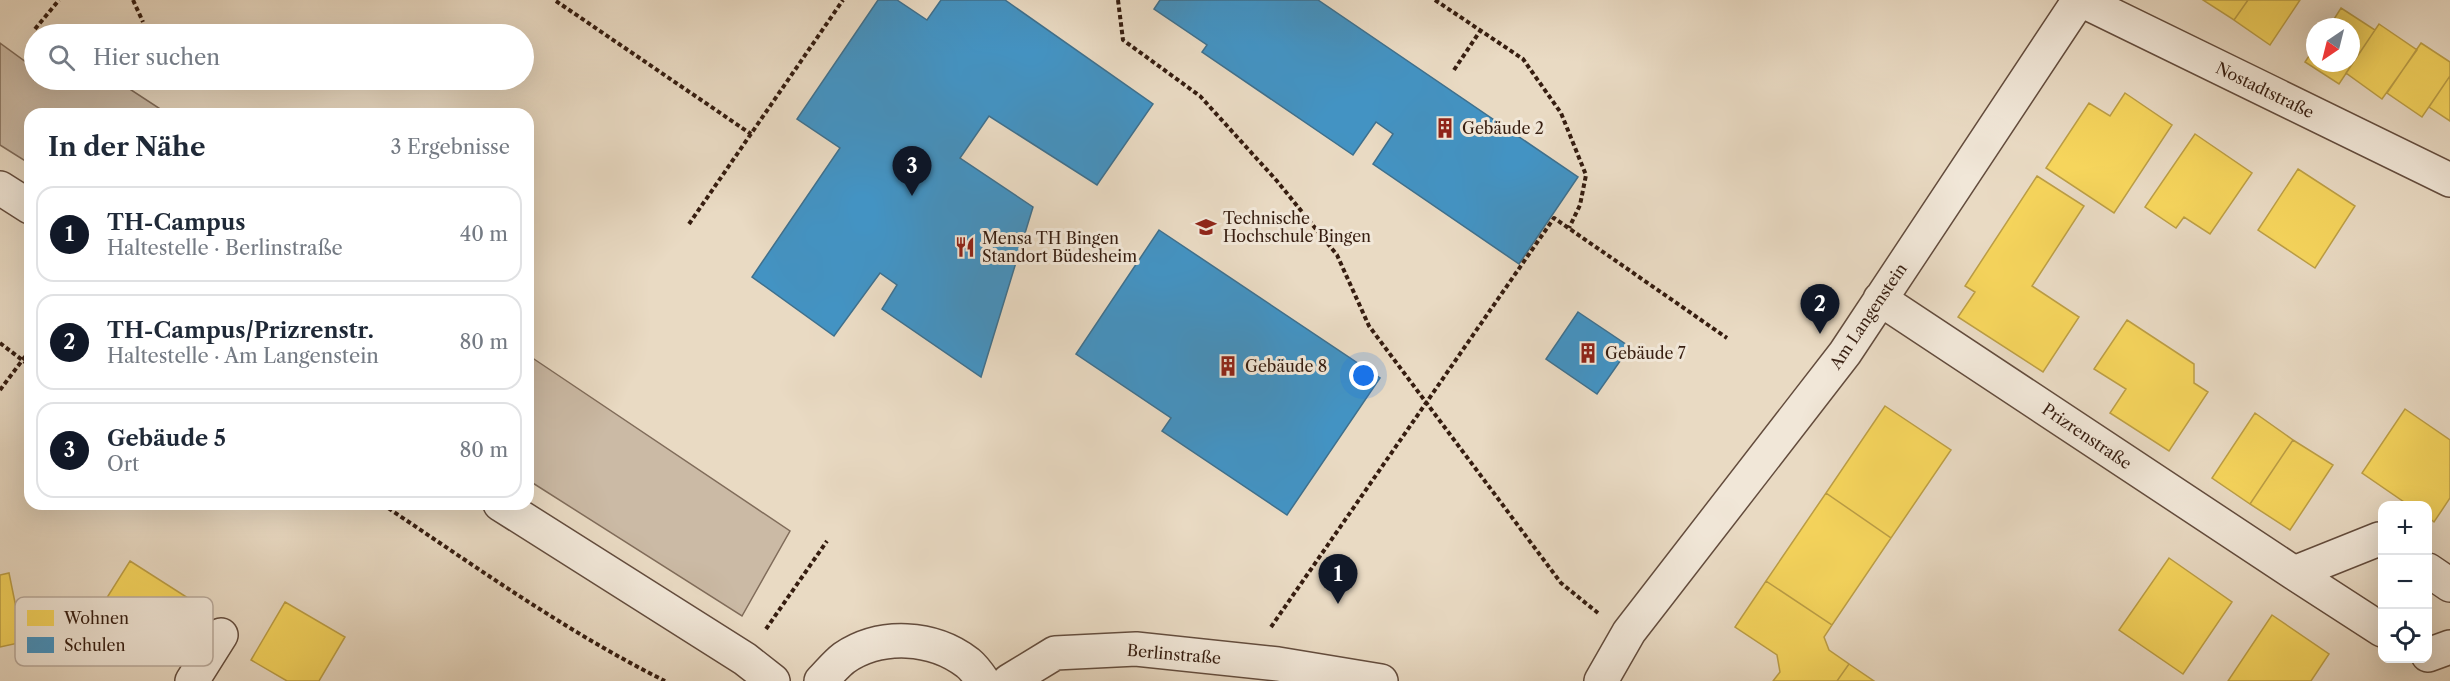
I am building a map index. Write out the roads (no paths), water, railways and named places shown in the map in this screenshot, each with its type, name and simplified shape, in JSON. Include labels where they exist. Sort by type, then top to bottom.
[{"type":"street","name":"Nostadtstraße","points":[[2080,0],[2450,180]]},
{"type":"street","name":"Am Langenstein","points":[[1601,681],[1629,632],[1845,353],[2080,0]]},
{"type":"street","points":[[0,188],[24,203]]},
{"type":"street","name":"Prizrenstraße","points":[[1880,299],[2378,627]]},
{"type":"street","points":[[509,510],[745,659],[773,681]]},
{"type":"street","points":[[2294,573],[2378,539]]},
{"type":"street","points":[[2432,573],[2450,585]]},
{"type":"street","points":[[213,648],[221,635]]},
{"type":"street","points":[[821,681],[844,658],[871,645],[902,640],[938,646],[969,664],[983,681]]},
{"type":"street","points":[[2432,653],[2450,647]]},
{"type":"street","name":"Berlinstraße","points":[[1009,681],[1055,653],[1136,649],[1247,661],[1381,681]]},
{"type":"street","points":[[192,681],[201,666]]},
{"type":"place","name":"Gebäude 2","points":[[1445,128]]},
{"type":"place","name":"Gebäude 5","points":[[912,196]]},
{"type":"place","name":"Technische Hochschule Bingen","points":[[1206,227]]},
{"type":"place","name":"Mensa TH Bingen Standort Büdesheim","points":[[965,247]]},
{"type":"place","name":"TH-Campus/Prizrenstr.","points":[[1820,334]]},
{"type":"place","name":"Gebäude 7","points":[[1588,353]]},
{"type":"place","name":"Gebäude 8","points":[[1228,366]]},
{"type":"place","name":"TH-Campus","points":[[1338,604]]}]
